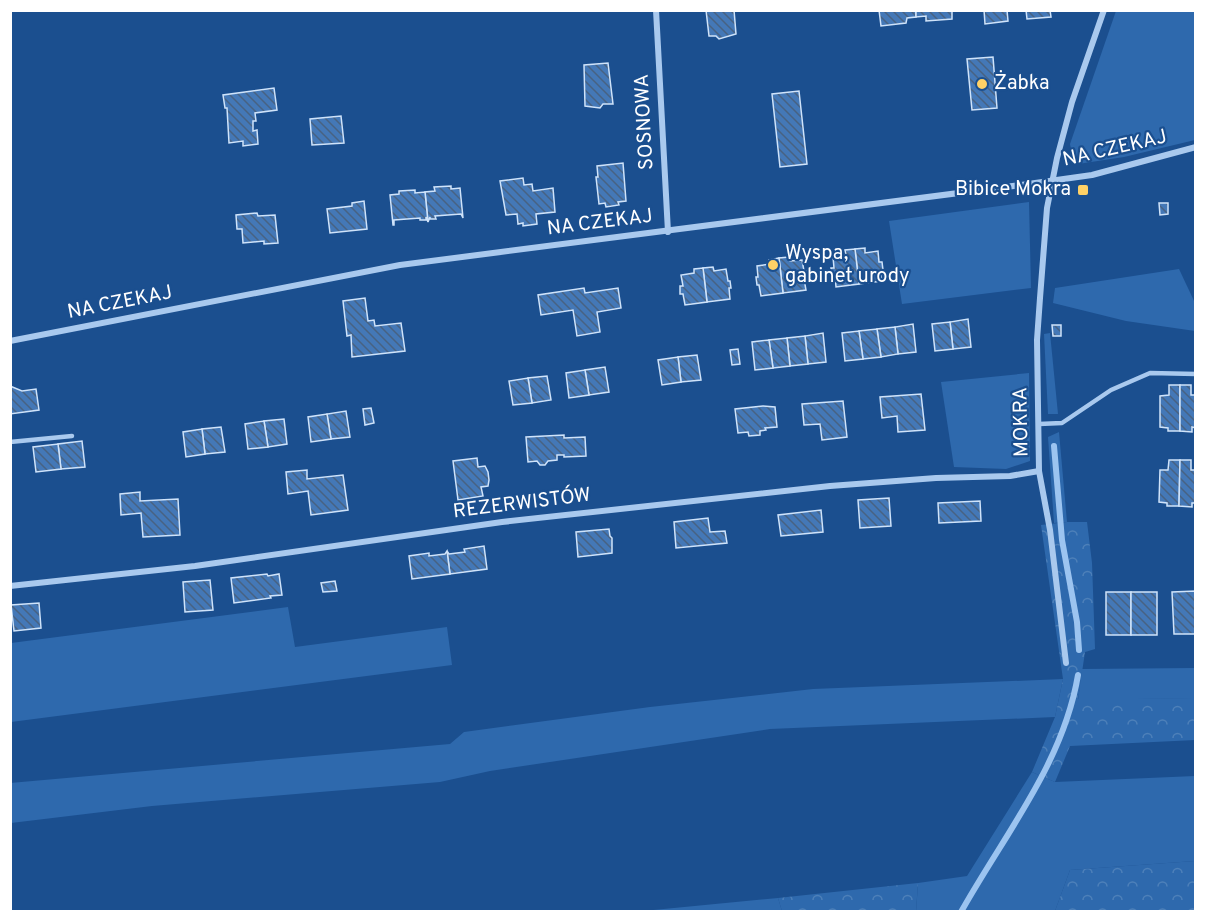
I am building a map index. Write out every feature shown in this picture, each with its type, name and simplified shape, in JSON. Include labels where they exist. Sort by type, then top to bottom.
[{"type":"street","name":"SOSNOWA","points":[[656,10],[668,231]]},
{"type":"street","name":"MOKRA","points":[[1065,663],[1050,530],[1039,471],[1037,340],[1046,219],[1052,180],[1071,102],[1104,10]]},
{"type":"street","name":"NA CZEKAJ","points":[[10,341],[400,265],[1092,175],[1196,147]]},
{"type":"street","name":"REZERWISTÓW","points":[[10,586],[195,566],[502,522],[830,486],[936,478],[1010,476],[1039,471]]},
{"type":"lane","points":[[1039,424],[1062,423],[1111,390],[1150,373],[1196,374]]},
{"type":"lane","points":[[10,442],[72,436]]},
{"type":"green space","points":[[1116,11],[1195,11],[1195,140],[1124,157],[1078,164],[1073,159],[1070,144]]},
{"type":"green space","points":[[1029,202],[1031,288],[902,304],[889,221]]},
{"type":"green space","points":[[1179,269],[1195,303],[1195,331],[1126,321],[1053,303],[1055,288]]},
{"type":"green space","points":[[1050,333],[1058,414],[1048,414],[1044,334]]},
{"type":"green space","points":[[1029,373],[1030,461],[1006,469],[954,467],[941,382]]},
{"type":"green space","points":[[1059,432],[1067,522],[1054,523],[1048,437]]},
{"type":"green space","points":[[1087,522],[1092,563],[1095,649],[1085,652],[1078,699],[1195,698],[1195,740],[1070,746],[1055,782],[1032,772],[1055,717],[1063,679],[1041,525]]},
{"type":"green space","points":[[288,607],[295,647],[447,627],[452,665],[11,722],[11,643]]},
{"type":"green space","points":[[1195,668],[1195,698],[1078,700],[1082,669]]},
{"type":"green space","points":[[1063,679],[1055,717],[770,729],[490,771],[440,782],[152,806],[11,823],[10,783],[450,744],[464,732],[650,707],[813,689]]},
{"type":"green space","points":[[1032,772],[1055,782],[1195,776],[1195,861],[1070,870],[1055,911],[916,912],[918,883],[967,876]]},
{"type":"green space","points":[[1195,861],[1195,911],[1055,911],[1070,870]]},
{"type":"green space","points":[[918,883],[916,911],[782,911],[778,898]]},
{"type":"green space","points":[[778,898],[782,911],[637,912],[643,911]]},
{"type":"building","points":[[706,10],[734,10],[736,34],[719,39],[716,36],[709,36]]},
{"type":"building","points":[[879,10],[916,10],[916,17],[907,18],[906,23],[881,26]]},
{"type":"building","points":[[916,10],[952,10],[952,19],[926,21],[926,16],[916,17]]},
{"type":"building","points":[[984,10],[1007,10],[1008,21],[985,24]]},
{"type":"building","points":[[1026,10],[1050,10],[1051,17],[1027,19]]},
{"type":"building","name":"Żabka","points":[[993,57],[997,108],[972,110],[967,59]]},
{"type":"building","points":[[608,63],[613,104],[603,104],[600,108],[585,106],[584,65]]},
{"type":"building","points":[[274,88],[277,110],[255,113],[256,121],[253,121],[253,131],[257,130],[258,144],[243,146],[243,141],[229,143],[227,108],[225,108],[223,95]]},
{"type":"building","points":[[799,91],[807,164],[780,167],[772,94]]},
{"type":"building","points":[[341,116],[344,143],[312,145],[310,119]]},
{"type":"building","points":[[623,163],[626,201],[618,202],[619,205],[606,207],[605,203],[599,204],[597,166]]},
{"type":"building","points":[[523,178],[524,185],[532,184],[533,191],[553,188],[555,212],[536,214],[537,224],[523,226],[523,223],[518,224],[517,214],[506,215],[500,181]]},
{"type":"building","points":[[451,186],[451,189],[460,188],[463,218],[461,214],[435,216],[436,219],[430,219],[430,217],[428,222],[425,192],[435,191],[434,187]]},
{"type":"building","points":[[415,190],[415,193],[425,192],[428,222],[426,217],[426,220],[420,220],[420,218],[394,220],[393,225],[390,195],[399,194],[399,191]]},
{"type":"building","points":[[364,201],[367,229],[330,233],[327,209],[352,206],[352,203]]},
{"type":"building","points":[[1159,203],[1168,203],[1168,214],[1160,215]]},
{"type":"building","points":[[257,213],[258,216],[275,215],[278,243],[264,244],[264,241],[243,243],[242,229],[237,229],[236,215]]},
{"type":"building","points":[[865,248],[865,253],[878,251],[879,262],[882,262],[883,270],[880,270],[882,281],[859,284],[855,249]]},
{"type":"building","points":[[855,249],[859,284],[836,287],[835,275],[832,276],[831,268],[834,268],[833,257],[846,255],[845,250]]},
{"type":"building","points":[[789,257],[790,261],[802,260],[804,271],[806,271],[807,279],[804,279],[806,290],[783,293],[779,258]]},
{"type":"building","points":[[779,258],[783,293],[761,296],[759,285],[757,285],[757,266],[770,264],[769,260]]},
{"type":"building","points":[[713,267],[714,271],[726,269],[731,288],[729,288],[730,299],[707,302],[703,268]]},
{"type":"building","points":[[703,268],[707,302],[685,305],[683,294],[680,294],[680,286],[683,286],[681,275],[694,273],[694,269]]},
{"type":"building","points":[[584,288],[585,293],[618,288],[621,308],[597,312],[600,332],[577,336],[573,310],[541,315],[538,295]]},
{"type":"building","points":[[365,298],[368,321],[374,320],[375,326],[401,323],[405,351],[352,357],[351,335],[347,336],[343,301]]},
{"type":"building","points":[[968,319],[971,347],[953,349],[950,322]]},
{"type":"building","points":[[950,322],[953,349],[935,351],[932,324]]},
{"type":"building","points":[[913,324],[916,352],[898,354],[895,327]]},
{"type":"building","points":[[1052,325],[1061,325],[1061,336],[1053,336]]},
{"type":"building","points":[[895,327],[898,354],[881,357],[877,329]]},
{"type":"building","points":[[877,329],[881,357],[863,359],[859,331]]},
{"type":"building","points":[[859,331],[863,359],[845,361],[842,333]]},
{"type":"building","points":[[823,333],[826,362],[808,364],[805,336]]},
{"type":"building","points":[[805,336],[808,364],[790,366],[787,338]]},
{"type":"building","points":[[787,338],[790,366],[773,368],[769,340]]},
{"type":"building","points":[[769,340],[773,368],[755,370],[752,342]]},
{"type":"building","points":[[738,349],[740,364],[732,365],[730,350]]},
{"type":"building","points":[[697,355],[701,380],[681,382],[678,357]]},
{"type":"building","points":[[678,357],[681,382],[662,385],[658,360]]},
{"type":"building","points":[[605,367],[609,392],[589,395],[585,370]]},
{"type":"building","points":[[585,370],[589,395],[569,398],[566,373]]},
{"type":"building","points":[[547,376],[551,400],[532,403],[528,378]]},
{"type":"building","points":[[528,378],[532,403],[513,405],[509,381]]},
{"type":"building","points":[[1169,385],[1180,385],[1180,431],[1168,431],[1168,428],[1160,427],[1160,396],[1169,395]]},
{"type":"building","points":[[1180,385],[1191,385],[1191,395],[1196,395],[1196,428],[1192,427],[1192,432],[1180,431]]},
{"type":"building","points":[[10,386],[22,391],[36,389],[39,410],[10,414]]},
{"type":"building","points":[[921,394],[925,430],[898,432],[897,416],[882,418],[880,397]]},
{"type":"building","points":[[843,401],[847,437],[822,440],[820,424],[804,425],[802,404]]},
{"type":"building","points":[[775,407],[777,427],[765,428],[766,430],[760,431],[760,435],[749,436],[748,432],[738,433],[735,409]]},
{"type":"building","points":[[371,408],[374,423],[365,425],[363,409]]},
{"type":"building","points":[[346,411],[350,437],[331,439],[327,414]]},
{"type":"building","points":[[327,414],[331,439],[311,442],[308,417]]},
{"type":"building","points":[[284,419],[287,444],[268,447],[264,421]]},
{"type":"building","points":[[264,421],[268,447],[248,449],[245,424]]},
{"type":"building","points":[[221,427],[225,452],[205,454],[202,429]]},
{"type":"building","points":[[202,429],[205,454],[186,457],[183,432]]},
{"type":"building","points":[[564,435],[564,438],[585,437],[586,456],[557,455],[557,460],[548,461],[545,465],[540,465],[537,461],[528,462],[526,437]]},
{"type":"building","points":[[82,441],[85,467],[61,469],[58,444]]},
{"type":"building","points":[[58,444],[61,469],[36,472],[33,447]]},
{"type":"building","points":[[477,458],[478,467],[485,466],[488,472],[488,486],[481,487],[483,496],[458,500],[453,461]]},
{"type":"building","points":[[1169,460],[1180,460],[1179,506],[1167,506],[1167,503],[1159,502],[1160,470],[1168,470]]},
{"type":"building","points":[[1180,460],[1191,460],[1191,470],[1196,470],[1196,503],[1192,503],[1192,507],[1179,506]]},
{"type":"building","points":[[307,470],[307,479],[343,475],[348,510],[311,515],[308,491],[288,494],[286,472]]},
{"type":"building","points":[[140,492],[140,501],[178,499],[180,535],[143,537],[141,513],[121,515],[120,494]]},
{"type":"building","points":[[889,498],[891,526],[860,528],[858,500]]},
{"type":"building","points":[[980,501],[981,521],[939,523],[938,503]]},
{"type":"building","points":[[821,510],[823,532],[781,536],[778,515]]},
{"type":"building","points":[[708,518],[710,532],[725,531],[727,543],[676,548],[674,522]]},
{"type":"building","points":[[609,529],[612,538],[612,553],[578,557],[576,532]]},
{"type":"building","points":[[484,546],[487,569],[450,574],[447,551],[449,554],[465,552],[464,549]]},
{"type":"building","points":[[447,551],[450,574],[412,579],[409,556],[429,553],[429,556],[445,554]]},
{"type":"building","points":[[267,574],[268,576],[279,574],[282,595],[234,603],[231,578]]},
{"type":"building","points":[[210,580],[213,610],[185,612],[183,582]]},
{"type":"building","points":[[335,581],[337,591],[323,592],[321,583]]},
{"type":"building","points":[[1196,591],[1196,634],[1174,634],[1172,592]]},
{"type":"building","points":[[1106,592],[1131,592],[1131,635],[1106,635]]},
{"type":"building","points":[[1131,592],[1157,592],[1157,635],[1131,635]]},
{"type":"building","points":[[39,603],[41,628],[14,631],[11,605]]},
{"type":"waterway","points":[[1054,446],[1062,540],[1077,622],[1079,650]]},
{"type":"waterway","points":[[961,912],[1046,769],[1070,708],[1078,675]]},
{"type":"place","name":"Żabka","points":[[982,84]]},
{"type":"place","name":"Bibice Mokra","points":[[1083,190]]},
{"type":"place","name":"Wyspa, gabinet urody","points":[[773,265]]}]
